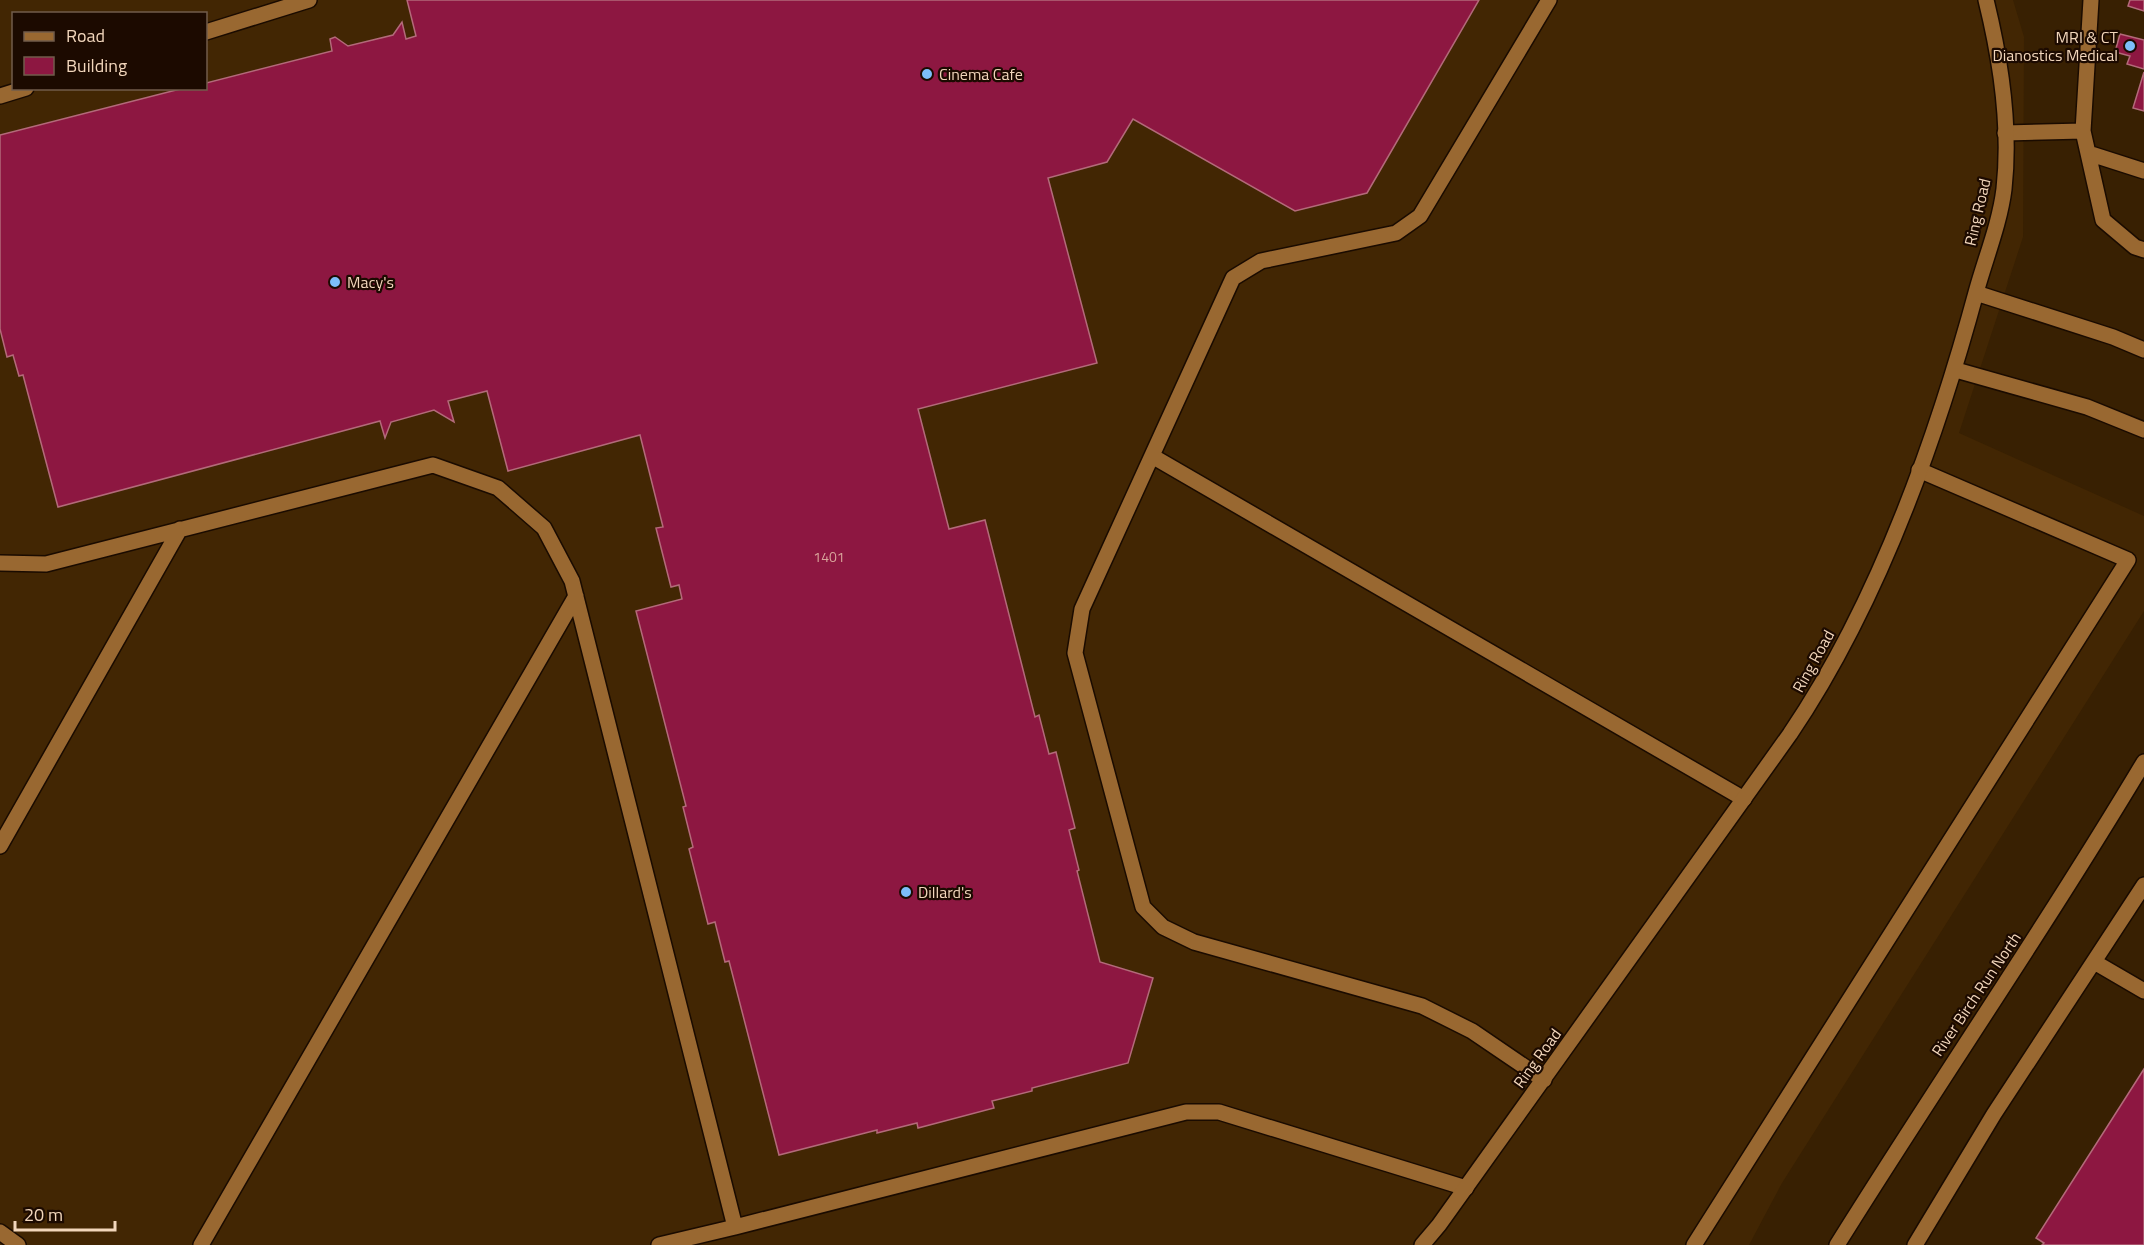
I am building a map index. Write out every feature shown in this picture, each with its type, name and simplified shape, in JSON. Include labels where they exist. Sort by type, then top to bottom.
[{"type":"street","points":[[207,32],[309,0]]},
{"type":"street","points":[[1544,1080],[1472,1030],[1422,1006],[1194,942],[1163,927],[1143,907],[1075,653],[1082,609],[1233,278],[1261,261],[1396,233],[1420,216],[1549,0]]},
{"type":"street","name":"Ring Road","points":[[1422,1245],[1544,1080],[1824,684],[1876,579],[1956,370],[2004,189],[2005,133],[2001,61],[1986,0]]},
{"type":"street","points":[[2091,0],[2083,131],[2103,220],[2135,247],[2144,250]]},
{"type":"street","points":[[0,96],[20,90]]},
{"type":"street","points":[[2005,133],[2083,131]]},
{"type":"street","points":[[2088,153],[2144,171]]},
{"type":"street","points":[[1976,293],[2113,337],[2144,350]]},
{"type":"street","points":[[1956,370],[2087,406],[2144,430]]},
{"type":"street","points":[[1152,456],[1744,799]]},
{"type":"street","points":[[0,562],[46,564],[433,465],[498,488],[544,528],[572,581],[735,1227]]},
{"type":"street","points":[[1694,1245],[2128,560],[1918,470]]},
{"type":"street","points":[[0,846],[180,529]]},
{"type":"street","points":[[201,1245],[576,596]]},
{"type":"street","name":"River Birch Run North","points":[[1837,1245],[1926,1102],[2027,951],[2144,762]]},
{"type":"street","points":[[1916,1245],[1994,1114],[2096,963],[2144,885]]},
{"type":"street","points":[[2096,963],[2144,991]]},
{"type":"street","points":[[659,1245],[1186,1112],[1219,1112],[1466,1188]]},
{"type":"street","points":[[0,1232],[18,1245]]},
{"type":"shaded area","points":[[0,0],[2013,0],[2024,37],[2023,237],[1959,433],[2144,516],[2144,611],[1782,1183],[1749,1245],[0,1245]]},
{"type":"building","points":[[407,0],[1479,0],[1367,193],[1295,211],[1133,119],[1107,162],[1048,178],[1097,363],[918,409],[949,529],[985,520],[1035,717],[1039,715],[1049,754],[1056,752],[1075,828],[1069,830],[1079,870],[1077,871],[1100,962],[1153,978],[1128,1063],[992,1101],[994,1108],[918,1128],[917,1123],[877,1133],[877,1130],[779,1155],[729,961],[725,962],[715,922],[708,924],[689,849],[693,847],[683,807],[686,806],[636,611],[682,599],[679,585],[671,587],[656,528],[663,527],[640,435],[508,471],[487,391],[448,401],[454,422],[434,410],[391,422],[385,438],[380,421],[58,507],[23,375],[19,376],[13,355],[7,357],[0,329],[0,135],[176,90],[207,90],[207,83],[332,51],[330,39],[335,37],[348,46],[393,35],[402,22],[406,39],[416,36]]},
{"type":"building","name":"MRI & CT Dianostics Medical","points":[[2130,0],[2144,0],[2144,11],[2128,6]]},
{"type":"building","name":"MRI & CT Dianostics Medical","points":[[2120,34],[2144,40],[2144,69],[2127,64],[2130,56],[2115,52]]},
{"type":"building","name":"MRI & CT Dianostics Medical","points":[[2144,72],[2144,111],[2133,108]]},
{"type":"building","points":[[2144,1069],[2144,1245],[2042,1245],[2044,1243],[2036,1238]]},
{"type":"place","name":"MRI & CT Dianostics Medical","points":[[2130,46]]},
{"type":"place","name":"Cinema Cafe","points":[[927,74]]},
{"type":"place","name":"Macy's","points":[[335,282]]},
{"type":"place","name":"Dillard's","points":[[906,892]]}]
